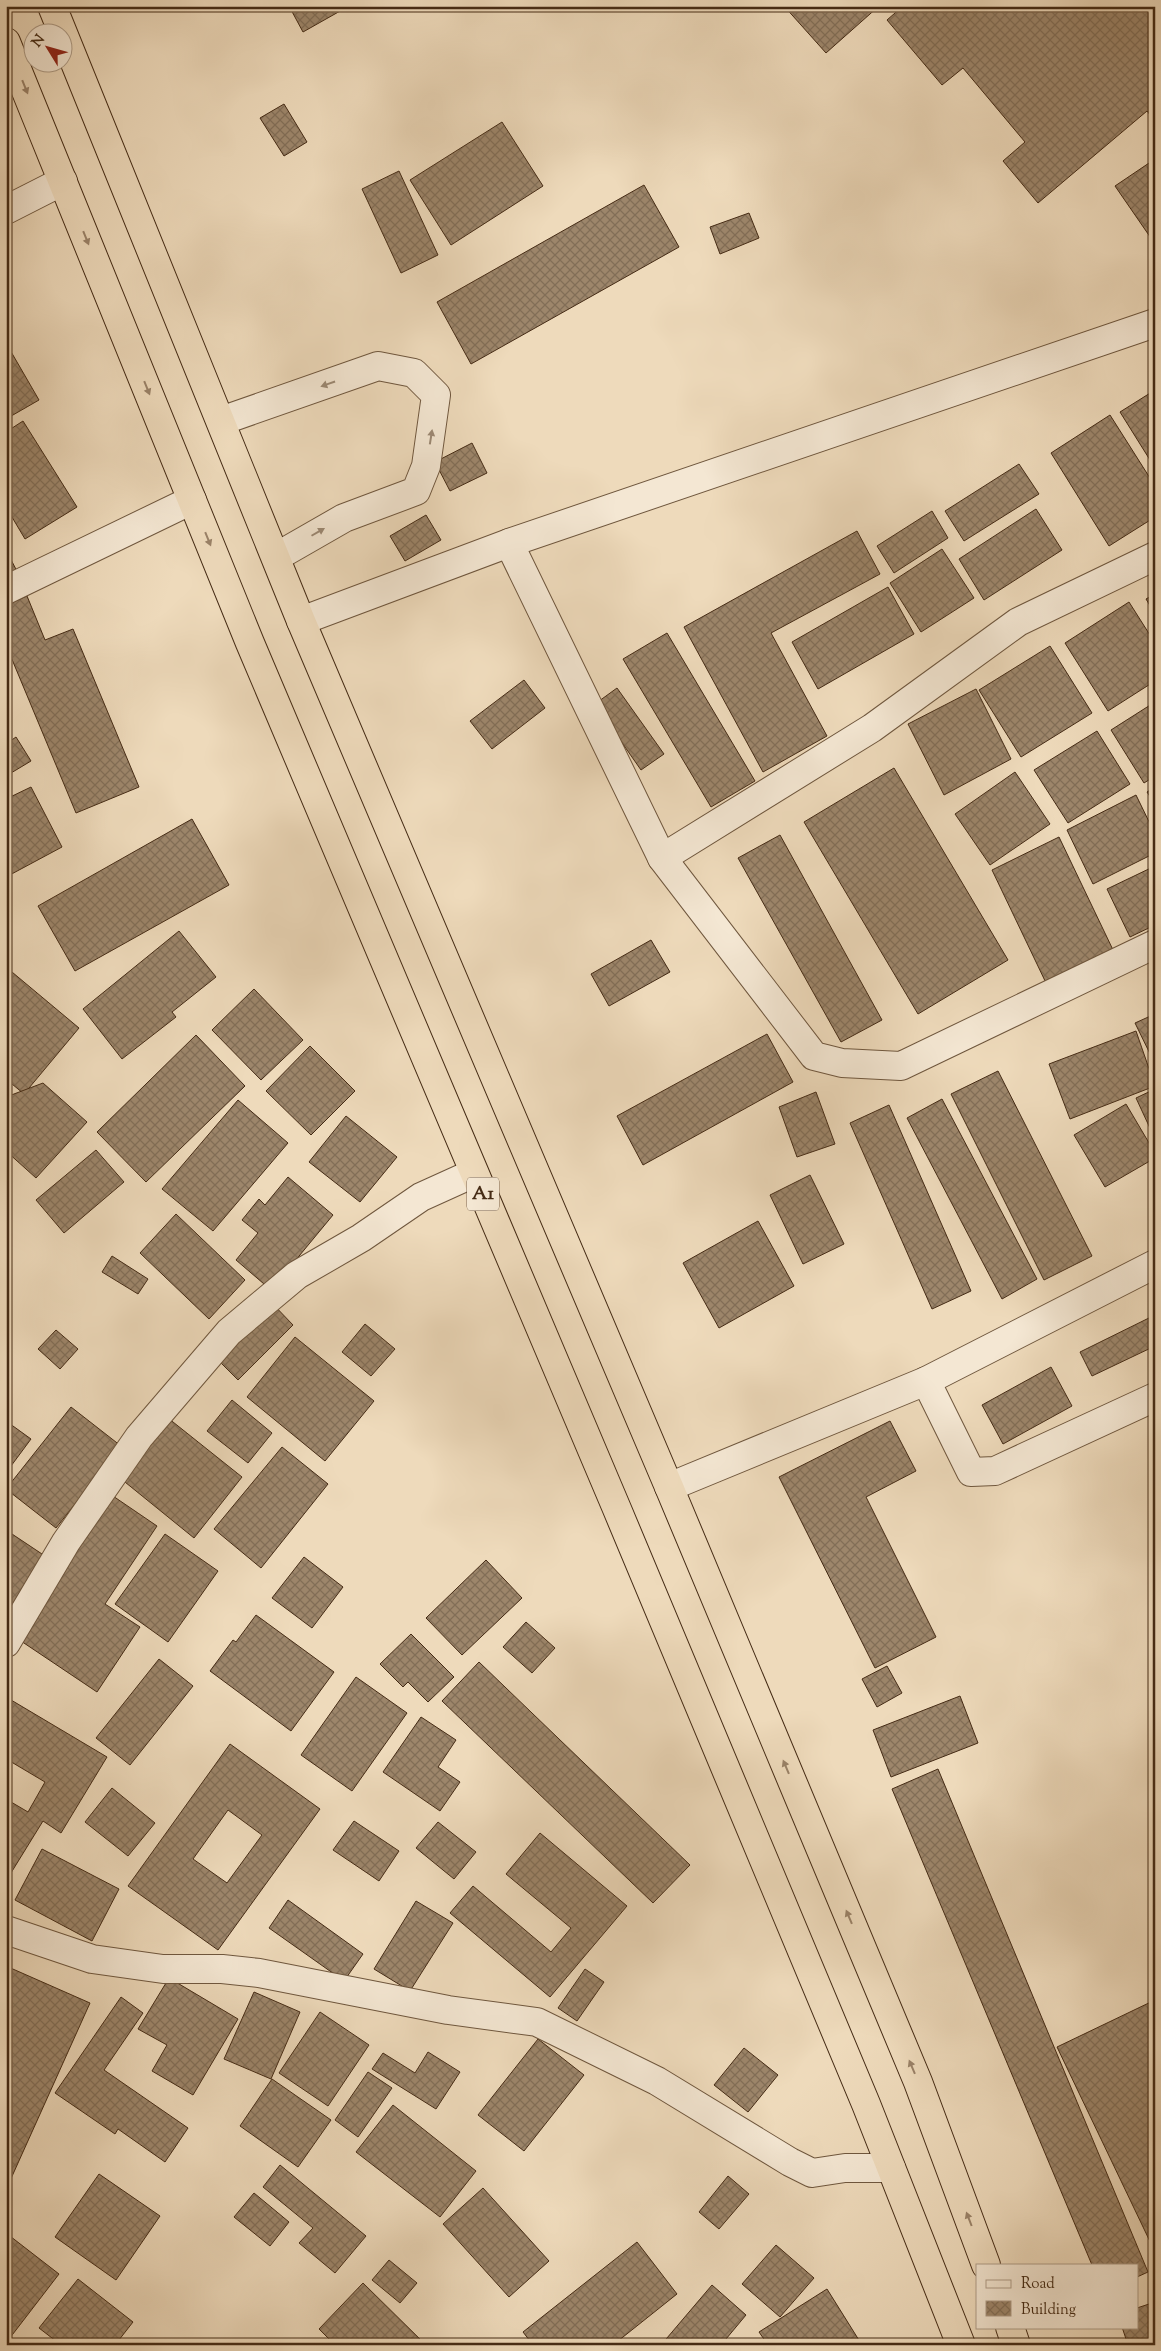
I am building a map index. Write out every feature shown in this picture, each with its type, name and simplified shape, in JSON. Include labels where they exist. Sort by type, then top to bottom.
[{"type":"highway","points":[[52,6],[301,621],[669,1487],[918,2082],[986,2264]]},
{"type":"highway","name":"A1","points":[[6,42],[250,643],[847,2058],[961,2345]]},
{"type":"highway","points":[[1010,2328],[1016,2345]]},
{"type":"street","points":[[6,210],[63,181]]},
{"type":"street","points":[[301,621],[509,543],[1155,323]]},
{"type":"street","points":[[221,421],[378,366],[414,374],[436,395],[426,466],[416,491],[344,518],[276,556]]},
{"type":"street","points":[[6,590],[192,500]]},
{"type":"street","points":[[509,543],[662,858],[814,1056],[842,1063],[901,1066],[1155,944]]},
{"type":"street","points":[[662,858],[872,728],[1018,622],[1155,556]]},
{"type":"street","points":[[6,1643],[66,1542],[139,1437],[229,1332],[298,1275],[362,1238],[422,1197],[474,1173]]},
{"type":"street","points":[[669,1487],[926,1381],[1155,1264]]},
{"type":"street","points":[[926,1381],[971,1472],[994,1471],[1155,1397]]},
{"type":"street","points":[[6,1930],[92,1959],[163,1969],[222,1969],[259,1973],[448,2010],[537,2022],[657,2081],[790,2162],[812,2173],[845,2168],[891,2168]]},
{"type":"building","points":[[289,6],[349,6],[303,32]]},
{"type":"building","points":[[784,6],[879,6],[826,53]]},
{"type":"building","points":[[903,6],[1155,6],[1155,121],[1147,111],[1038,203],[1003,161],[1025,142],[963,68],[942,85],[887,20]]},
{"type":"building","points":[[284,104],[307,142],[284,156],[260,118]]},
{"type":"building","points":[[502,122],[543,186],[451,245],[410,180]]},
{"type":"building","points":[[1155,159],[1155,244],[1115,186]]},
{"type":"building","points":[[399,171],[438,255],[401,273],[362,189]]},
{"type":"building","points":[[644,185],[679,247],[471,364],[437,302]]},
{"type":"building","points":[[749,213],[759,238],[720,254],[710,227]]},
{"type":"building","points":[[6,343],[39,400],[6,419]]},
{"type":"building","points":[[1155,390],[1155,468],[1120,412]]},
{"type":"building","points":[[1110,415],[1155,486],[1155,517],[1109,546],[1051,453]]},
{"type":"building","points":[[23,421],[77,507],[25,539],[6,507],[6,432]]},
{"type":"building","points":[[472,443],[487,473],[450,491],[435,462]]},
{"type":"building","points":[[1019,464],[1039,494],[964,541],[945,511]]},
{"type":"building","points":[[1036,509],[1062,550],[984,600],[959,559]]},
{"type":"building","points":[[932,511],[948,538],[894,573],[877,546]]},
{"type":"building","points":[[426,515],[441,540],[405,561],[390,536]]},
{"type":"building","points":[[857,531],[880,574],[771,633],[827,736],[763,772],[684,627]]},
{"type":"building","points":[[942,549],[974,598],[921,632],[890,583]]},
{"type":"building","points":[[6,550],[21,579],[6,586]]},
{"type":"building","points":[[888,587],[914,634],[818,689],[792,642]]},
{"type":"building","points":[[1155,594],[1155,614],[1146,599]]},
{"type":"building","points":[[27,596],[45,640],[73,629],[139,787],[76,813],[6,645],[6,605]]},
{"type":"building","points":[[1129,602],[1155,643],[1155,681],[1108,711],[1065,643]]},
{"type":"building","points":[[667,633],[755,781],[711,807],[623,659]]},
{"type":"building","points":[[1050,646],[1092,713],[1021,757],[979,690]]},
{"type":"building","points":[[524,680],[545,708],[492,749],[470,721]]},
{"type":"building","points":[[617,688],[664,754],[641,770],[595,704]]},
{"type":"building","points":[[976,689],[1011,759],[944,795],[908,724]]},
{"type":"building","points":[[1155,702],[1155,776],[1144,783],[1111,730]]},
{"type":"building","points":[[1097,731],[1130,784],[1068,823],[1034,770]]},
{"type":"building","points":[[16,737],[31,761],[6,776],[6,744]]},
{"type":"building","points":[[894,768],[1008,960],[918,1014],[804,822]]},
{"type":"building","points":[[1015,772],[1050,824],[990,865],[955,814]]},
{"type":"building","points":[[31,787],[62,847],[6,877],[6,799]]},
{"type":"building","points":[[1155,787],[1155,804],[1147,792]]},
{"type":"building","points":[[1136,795],[1155,834],[1155,853],[1093,884],[1067,830]]},
{"type":"building","points":[[192,819],[229,885],[75,971],[38,906]]},
{"type":"building","points":[[780,835],[882,1020],[841,1042],[738,858]]},
{"type":"building","points":[[1059,837],[1114,952],[1047,985],[992,870]]},
{"type":"building","points":[[1155,866],[1155,925],[1130,937],[1107,889]]},
{"type":"building","points":[[179,931],[216,977],[172,1012],[176,1017],[122,1059],[83,1009]]},
{"type":"building","points":[[651,940],[670,972],[609,1006],[591,974]]},
{"type":"building","points":[[6,967],[79,1028],[24,1094],[6,1079]]},
{"type":"building","points":[[254,989],[303,1040],[261,1080],[212,1030]]},
{"type":"building","points":[[1155,1014],[1155,1064],[1135,1023]]},
{"type":"building","points":[[1136,1031],[1155,1086],[1070,1119],[1049,1064]]},
{"type":"building","points":[[767,1034],[793,1082],[643,1165],[617,1116]]},
{"type":"building","points":[[196,1035],[245,1086],[146,1182],[97,1132]]},
{"type":"building","points":[[310,1046],[355,1091],[311,1135],[266,1091]]},
{"type":"building","points":[[998,1071],[1092,1256],[1044,1280],[951,1094]]},
{"type":"building","points":[[43,1083],[87,1122],[36,1178],[6,1151],[6,1097]]},
{"type":"building","points":[[1155,1089],[1155,1139],[1136,1098]]},
{"type":"building","points":[[816,1092],[835,1144],[797,1157],[779,1107]]},
{"type":"building","points":[[942,1099],[1037,1279],[1002,1299],[907,1118]]},
{"type":"building","points":[[238,1100],[288,1143],[213,1231],[162,1189]]},
{"type":"building","points":[[1126,1104],[1155,1153],[1155,1158],[1105,1187],[1074,1135]]},
{"type":"building","points":[[889,1105],[971,1291],[932,1309],[850,1123]]},
{"type":"building","points":[[346,1116],[397,1157],[360,1202],[309,1162]]},
{"type":"building","points":[[96,1150],[124,1182],[64,1233],[36,1200]]},
{"type":"building","points":[[810,1175],[844,1244],[803,1264],[770,1195]]},
{"type":"building","points":[[288,1177],[333,1215],[271,1290],[236,1260],[258,1233],[242,1220],[259,1199],[265,1205]]},
{"type":"building","points":[[176,1214],[245,1280],[209,1319],[140,1253]]},
{"type":"building","points":[[758,1221],[794,1286],[719,1328],[683,1263]]},
{"type":"building","points":[[112,1256],[148,1279],[138,1294],[102,1272]]},
{"type":"building","points":[[270,1301],[293,1325],[238,1380],[214,1356]]},
{"type":"building","points":[[1155,1315],[1155,1346],[1092,1376],[1080,1352]]},
{"type":"building","points":[[365,1324],[395,1349],[371,1376],[342,1352]]},
{"type":"building","points":[[56,1330],[78,1349],[60,1369],[38,1349]]},
{"type":"building","points":[[295,1337],[374,1401],[325,1461],[247,1397]]},
{"type":"building","points":[[1051,1367],[1072,1406],[1003,1444],[982,1405]]},
{"type":"building","points":[[232,1400],[272,1433],[248,1463],[207,1431]]},
{"type":"building","points":[[71,1407],[121,1446],[56,1528],[6,1489]]},
{"type":"building","points":[[168,1418],[242,1477],[194,1538],[120,1478]]},
{"type":"building","points":[[6,1421],[31,1439],[11,1466],[6,1463]]},
{"type":"building","points":[[890,1421],[916,1471],[866,1497],[936,1637],[875,1668],[779,1477]]},
{"type":"building","points":[[282,1447],[328,1484],[261,1568],[214,1529]]},
{"type":"building","points":[[110,1494],[157,1526],[105,1604],[140,1627],[97,1692],[15,1637]]},
{"type":"building","points":[[6,1530],[48,1558],[12,1610],[6,1606]]},
{"type":"building","points":[[165,1534],[218,1571],[168,1642],[115,1604]]},
{"type":"building","points":[[304,1557],[343,1587],[312,1628],[272,1598]]},
{"type":"building","points":[[486,1560],[522,1598],[462,1655],[426,1618]]},
{"type":"building","points":[[256,1615],[334,1672],[291,1731],[210,1671],[233,1640],[236,1642]]},
{"type":"building","points":[[526,1622],[555,1648],[532,1673],[503,1647]]},
{"type":"building","points":[[411,1634],[454,1677],[428,1702],[408,1682],[403,1687],[380,1664]]},
{"type":"building","points":[[159,1659],[193,1686],[130,1765],[96,1738]]},
{"type":"building","points":[[479,1662],[690,1865],[653,1903],[442,1701]]},
{"type":"building","points":[[887,1666],[902,1693],[877,1707],[862,1679]]},
{"type":"building","points":[[356,1677],[407,1713],[352,1791],[301,1755]]},
{"type":"building","points":[[960,1696],[978,1743],[891,1777],[873,1730]]},
{"type":"building","points":[[6,1697],[107,1757],[61,1833],[43,1821],[6,1881],[6,1799],[28,1812],[45,1782],[8,1760],[6,1762]]},
{"type":"building","points":[[421,1717],[456,1740],[438,1767],[460,1782],[440,1811],[383,1772]]},
{"type":"building","points":[[230,1744],[320,1809],[218,1950],[128,1886]],"holes":[[[228,1810],[262,1835],[227,1883],[193,1859]]]},
{"type":"building","points":[[938,1769],[1148,2272],[1138,2277],[1138,2264],[1092,2264],[892,1789]]},
{"type":"building","points":[[112,1788],[155,1823],[128,1856],[85,1822]]},
{"type":"building","points":[[354,1821],[399,1851],[379,1881],[333,1850]]},
{"type":"building","points":[[438,1822],[476,1852],[454,1879],[416,1848]]},
{"type":"building","points":[[540,1833],[627,1906],[550,1997],[450,1913],[473,1886],[551,1952],[571,1928],[506,1874]]},
{"type":"building","points":[[42,1849],[119,1889],[92,1941],[15,1900]]},
{"type":"building","points":[[288,1900],[363,1954],[344,1981],[269,1928]]},
{"type":"building","points":[[416,1901],[453,1923],[410,1991],[374,1969]]},
{"type":"building","points":[[6,1966],[90,2003],[9,2183],[6,2182]]},
{"type":"building","points":[[585,1969],[604,1982],[577,2021],[558,2008]]},
{"type":"building","points":[[169,1978],[238,2019],[193,2095],[152,2071],[167,2045],[138,2029]]},
{"type":"building","points":[[254,1992],[300,2012],[271,2079],[224,2059]]},
{"type":"building","points":[[121,1997],[143,2013],[104,2070],[188,2128],[165,2162],[118,2129],[115,2134],[55,2093]]},
{"type":"building","points":[[1155,2000],[1155,2252],[1057,2047]]},
{"type":"building","points":[[320,2012],[369,2045],[328,2106],[279,2073]]},
{"type":"building","points":[[538,2039],[584,2075],[524,2151],[478,2115]]},
{"type":"building","points":[[744,2048],[778,2075],[748,2112],[714,2085]]},
{"type":"building","points":[[428,2052],[460,2072],[436,2109],[372,2069],[383,2053],[415,2073]]},
{"type":"building","points":[[368,2072],[392,2088],[358,2137],[335,2120]]},
{"type":"building","points":[[272,2079],[331,2120],[298,2167],[240,2126]]},
{"type":"building","points":[[393,2105],[476,2171],[440,2217],[356,2152]]},
{"type":"building","points":[[280,2165],[366,2236],[335,2273],[299,2243],[313,2228],[263,2187]]},
{"type":"building","points":[[99,2174],[160,2216],[116,2280],[55,2237]]},
{"type":"building","points":[[728,2176],[749,2194],[719,2229],[699,2212]]},
{"type":"building","points":[[483,2188],[549,2261],[509,2297],[443,2224]]},
{"type":"building","points":[[254,2193],[289,2222],[270,2246],[234,2217]]},
{"type":"building","points":[[6,2233],[59,2274],[6,2343]]},
{"type":"building","points":[[637,2242],[677,2294],[613,2345],[533,2345],[523,2332]]},
{"type":"building","points":[[776,2245],[814,2278],[780,2317],[742,2284]]},
{"type":"building","points":[[389,2260],[417,2283],[400,2303],[372,2280]]},
{"type":"building","points":[[78,2279],[133,2322],[115,2345],[61,2345],[39,2328]]},
{"type":"building","points":[[363,2283],[426,2345],[335,2345],[319,2329]]},
{"type":"building","points":[[712,2285],[746,2315],[721,2345],[661,2345]]},
{"type":"building","points":[[827,2289],[862,2345],[768,2345],[759,2332]]},
{"type":"building","points":[[1155,2302],[1155,2345],[1128,2345],[1122,2328],[1138,2328],[1138,2308]]}]
